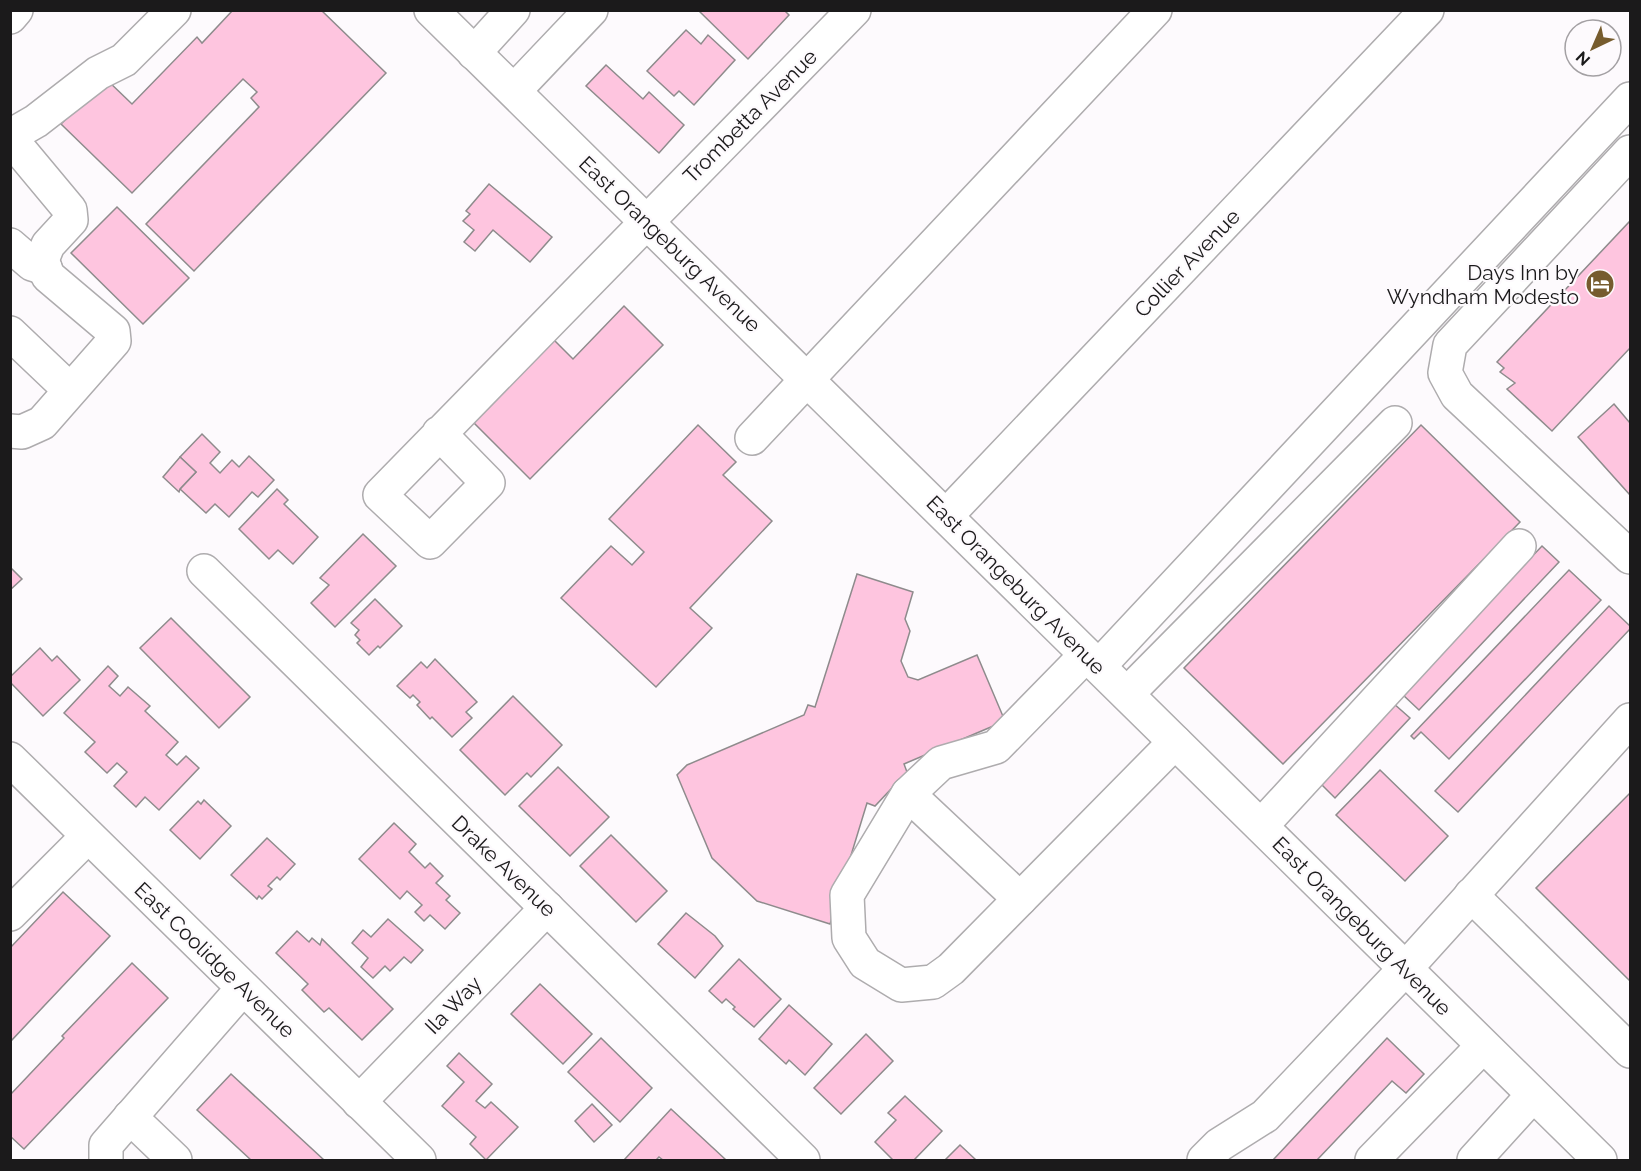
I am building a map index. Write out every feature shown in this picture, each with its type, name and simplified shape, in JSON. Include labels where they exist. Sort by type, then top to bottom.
[{"type":"street","points":[[10,17],[16,10]]},
{"type":"street","points":[[10,431],[22,432],[42,423],[114,341],[113,331],[48,276],[42,260],[48,246],[71,220],[70,210],[10,137],[36,121],[98,73],[124,60],[174,10]]},
{"type":"street","name":"East Orangeburg Avenue","points":[[431,10],[1600,1161]]},
{"type":"street","points":[[474,53],[513,10]]},
{"type":"street","points":[[514,91],[591,10]]},
{"type":"street","name":"Trombetta Avenue","points":[[440,434],[854,10]]},
{"type":"street","points":[[752,438],[1155,10]]},
{"type":"street","name":"Collier Avenue","points":[[946,516],[1427,10]]},
{"type":"street","points":[[1175,742],[951,969],[933,982],[901,985],[865,963],[849,938],[847,895],[908,794],[941,763],[996,747],[1093,660],[1630,99]]},
{"type":"street","points":[[1630,153],[1450,345],[1445,373],[1457,395],[1630,557]]},
{"type":"street","points":[[10,245],[32,264],[45,268]]},
{"type":"street","points":[[10,333],[70,390]]},
{"type":"street","points":[[1127,694],[1395,423]]},
{"type":"street","points":[[1261,826],[1518,546]]},
{"type":"street","name":"Drake Avenue","points":[[204,572],[803,1161]]},
{"type":"street","points":[[1204,1161],[1219,1146],[1265,1116],[1628,729]]},
{"type":"street","name":"East Coolidge Avenue","points":[[10,759],[419,1161]]},
{"type":"street","points":[[908,794],[1020,899]]},
{"type":"street","points":[[10,914],[88,836]]},
{"type":"street","points":[[1471,896],[1630,1051]]},
{"type":"street","name":"Ila Way","points":[[359,1102],[547,908]]},
{"type":"street","points":[[106,1161],[106,1145],[243,988]]},
{"type":"street","points":[[1372,1161],[1483,1046]]},
{"type":"street","points":[[1474,1161],[1533,1095]]},
{"type":"street","points":[[130,1117],[175,1161]]},
{"type":"building","points":[[233,10],[321,10],[386,73],[194,271],[146,224],[259,107],[251,98],[257,92],[243,79],[132,193],[61,124],[106,79],[132,104],[197,37],[202,43]]},
{"type":"building","points":[[698,10],[784,10],[789,15],[748,59]]},
{"type":"building","points":[[686,30],[701,44],[708,35],[735,60],[694,105],[679,91],[674,96],[647,71]]},
{"type":"building","points":[[606,65],[643,99],[649,92],[684,125],[659,153],[586,86]]},
{"type":"building","points":[[489,184],[552,237],[530,262],[493,230],[475,251],[464,242],[474,230],[463,221],[470,214],[466,211]]},
{"type":"building","points":[[117,207],[189,278],[143,324],[71,253]]},
{"type":"building","name":"Days Inn by Wyndham Modesto","points":[[1630,221],[1630,348],[1552,431],[1507,389],[1515,383],[1500,372],[1504,368],[1497,362]]},
{"type":"building","points":[[624,306],[663,345],[530,479],[469,418],[550,336],[573,359]]},
{"type":"building","points":[[1614,404],[1630,423],[1630,495],[1578,437]]},
{"type":"building","points":[[698,425],[736,462],[723,475],[772,521],[690,608],[712,628],[656,687],[561,598],[611,546],[632,565],[644,552],[609,519]]},
{"type":"building","points":[[1421,425],[1520,522],[1283,764],[1184,668]]},
{"type":"building","points":[[202,434],[220,452],[210,463],[220,473],[232,460],[239,467],[249,456],[274,480],[258,497],[252,492],[229,517],[215,504],[206,513],[180,489],[196,472],[180,457]]},
{"type":"building","points":[[180,457],[196,472],[179,492],[163,477]]},
{"type":"building","points":[[277,489],[288,500],[284,504],[318,537],[293,564],[278,550],[269,559],[239,529]]},
{"type":"building","points":[[363,534],[396,566],[335,627],[311,603],[329,585],[320,578]]},
{"type":"building","points":[[1542,546],[1559,562],[1419,710],[1402,694]]},
{"type":"building","points":[[10,567],[22,579],[10,590]]},
{"type":"building","points":[[1569,570],[1601,600],[1449,759],[1421,732],[1414,739],[1411,736]]},
{"type":"building","points":[[857,574],[913,592],[905,619],[910,631],[901,661],[908,677],[918,680],[977,655],[1005,721],[904,764],[907,772],[875,806],[867,803],[830,924],[757,901],[712,858],[677,775],[687,765],[804,715],[808,705],[815,707]]},
{"type":"building","points":[[375,599],[402,626],[380,648],[378,646],[369,655],[357,643],[360,640],[355,635],[359,630],[351,623]]},
{"type":"building","points":[[1609,606],[1630,626],[1630,629],[1458,812],[1435,791]]},
{"type":"building","points":[[171,618],[250,697],[219,728],[140,648]]},
{"type":"building","points":[[40,648],[52,661],[57,656],[80,680],[43,716],[10,682],[10,677]]},
{"type":"building","points":[[435,659],[477,702],[466,712],[472,718],[452,737],[417,705],[420,702],[413,695],[410,698],[397,686],[421,662],[427,668]]},
{"type":"building","points":[[108,666],[118,676],[109,686],[120,696],[128,687],[150,706],[145,711],[178,742],[166,755],[177,765],[186,756],[199,768],[159,810],[145,797],[136,807],[114,786],[127,772],[117,763],[107,773],[85,752],[95,742],[64,713]]},
{"type":"building","points":[[513,696],[562,745],[531,777],[527,773],[505,795],[460,750]]},
{"type":"building","points":[[1393,703],[1410,718],[1335,798],[1319,782]]},
{"type":"building","points":[[558,767],[609,817],[570,856],[519,806]]},
{"type":"building","points":[[1380,770],[1448,836],[1405,881],[1336,815]]},
{"type":"building","points":[[1630,793],[1630,981],[1536,888]]},
{"type":"building","points":[[204,800],[231,826],[200,859],[170,830],[198,801],[201,804]]},
{"type":"building","points":[[394,823],[416,844],[409,852],[425,868],[430,863],[443,876],[436,883],[450,896],[446,900],[460,913],[445,929],[430,915],[424,921],[415,912],[422,905],[407,891],[400,899],[359,859]]},
{"type":"building","points":[[611,835],[667,891],[636,922],[580,866]]},
{"type":"building","points":[[267,838],[295,864],[280,880],[277,877],[268,886],[272,889],[262,899],[259,896],[257,899],[231,875]]},
{"type":"building","points":[[63,892],[110,936],[10,1042],[10,948]]},
{"type":"building","points":[[686,913],[715,936],[723,946],[695,978],[658,944]]},
{"type":"building","points":[[388,919],[423,950],[411,963],[404,957],[390,971],[385,966],[373,978],[361,967],[368,958],[352,943],[363,930],[371,937]]},
{"type":"building","points":[[297,931],[309,942],[312,938],[320,945],[322,939],[393,1009],[362,1040],[329,1008],[324,1012],[302,990],[308,984],[276,953]]},
{"type":"building","points":[[739,959],[781,999],[754,1027],[733,1009],[735,1007],[726,999],[722,1003],[709,991]]},
{"type":"building","points":[[132,963],[168,998],[24,1149],[10,1136],[10,1095],[64,1038],[62,1036]]},
{"type":"building","points":[[540,984],[592,1034],[563,1064],[511,1014]]},
{"type":"building","points":[[789,1005],[832,1044],[805,1075],[789,1060],[786,1064],[759,1039]]},
{"type":"building","points":[[866,1034],[893,1061],[841,1114],[814,1088]]},
{"type":"building","points":[[601,1038],[652,1088],[620,1122],[568,1072]]},
{"type":"building","points":[[1387,1038],[1424,1074],[1406,1093],[1392,1081],[1317,1160],[1273,1160]]},
{"type":"building","points":[[459,1053],[492,1084],[476,1101],[485,1108],[491,1102],[518,1127],[486,1160],[470,1144],[476,1137],[442,1106],[464,1082],[447,1066]]},
{"type":"building","points":[[231,1074],[324,1160],[251,1160],[197,1110]]},
{"type":"building","points":[[905,1096],[942,1131],[914,1160],[893,1160],[875,1142],[896,1120],[888,1113]]},
{"type":"building","points":[[592,1104],[612,1125],[594,1142],[575,1121]]},
{"type":"building","points":[[671,1109],[725,1159],[663,1160],[659,1157],[656,1160],[624,1160]]},
{"type":"building","points":[[960,1145],[976,1160],[945,1160]]},
{"type":"place","name":"Days Inn by Wyndham Modesto","points":[[1600,284]]}]
